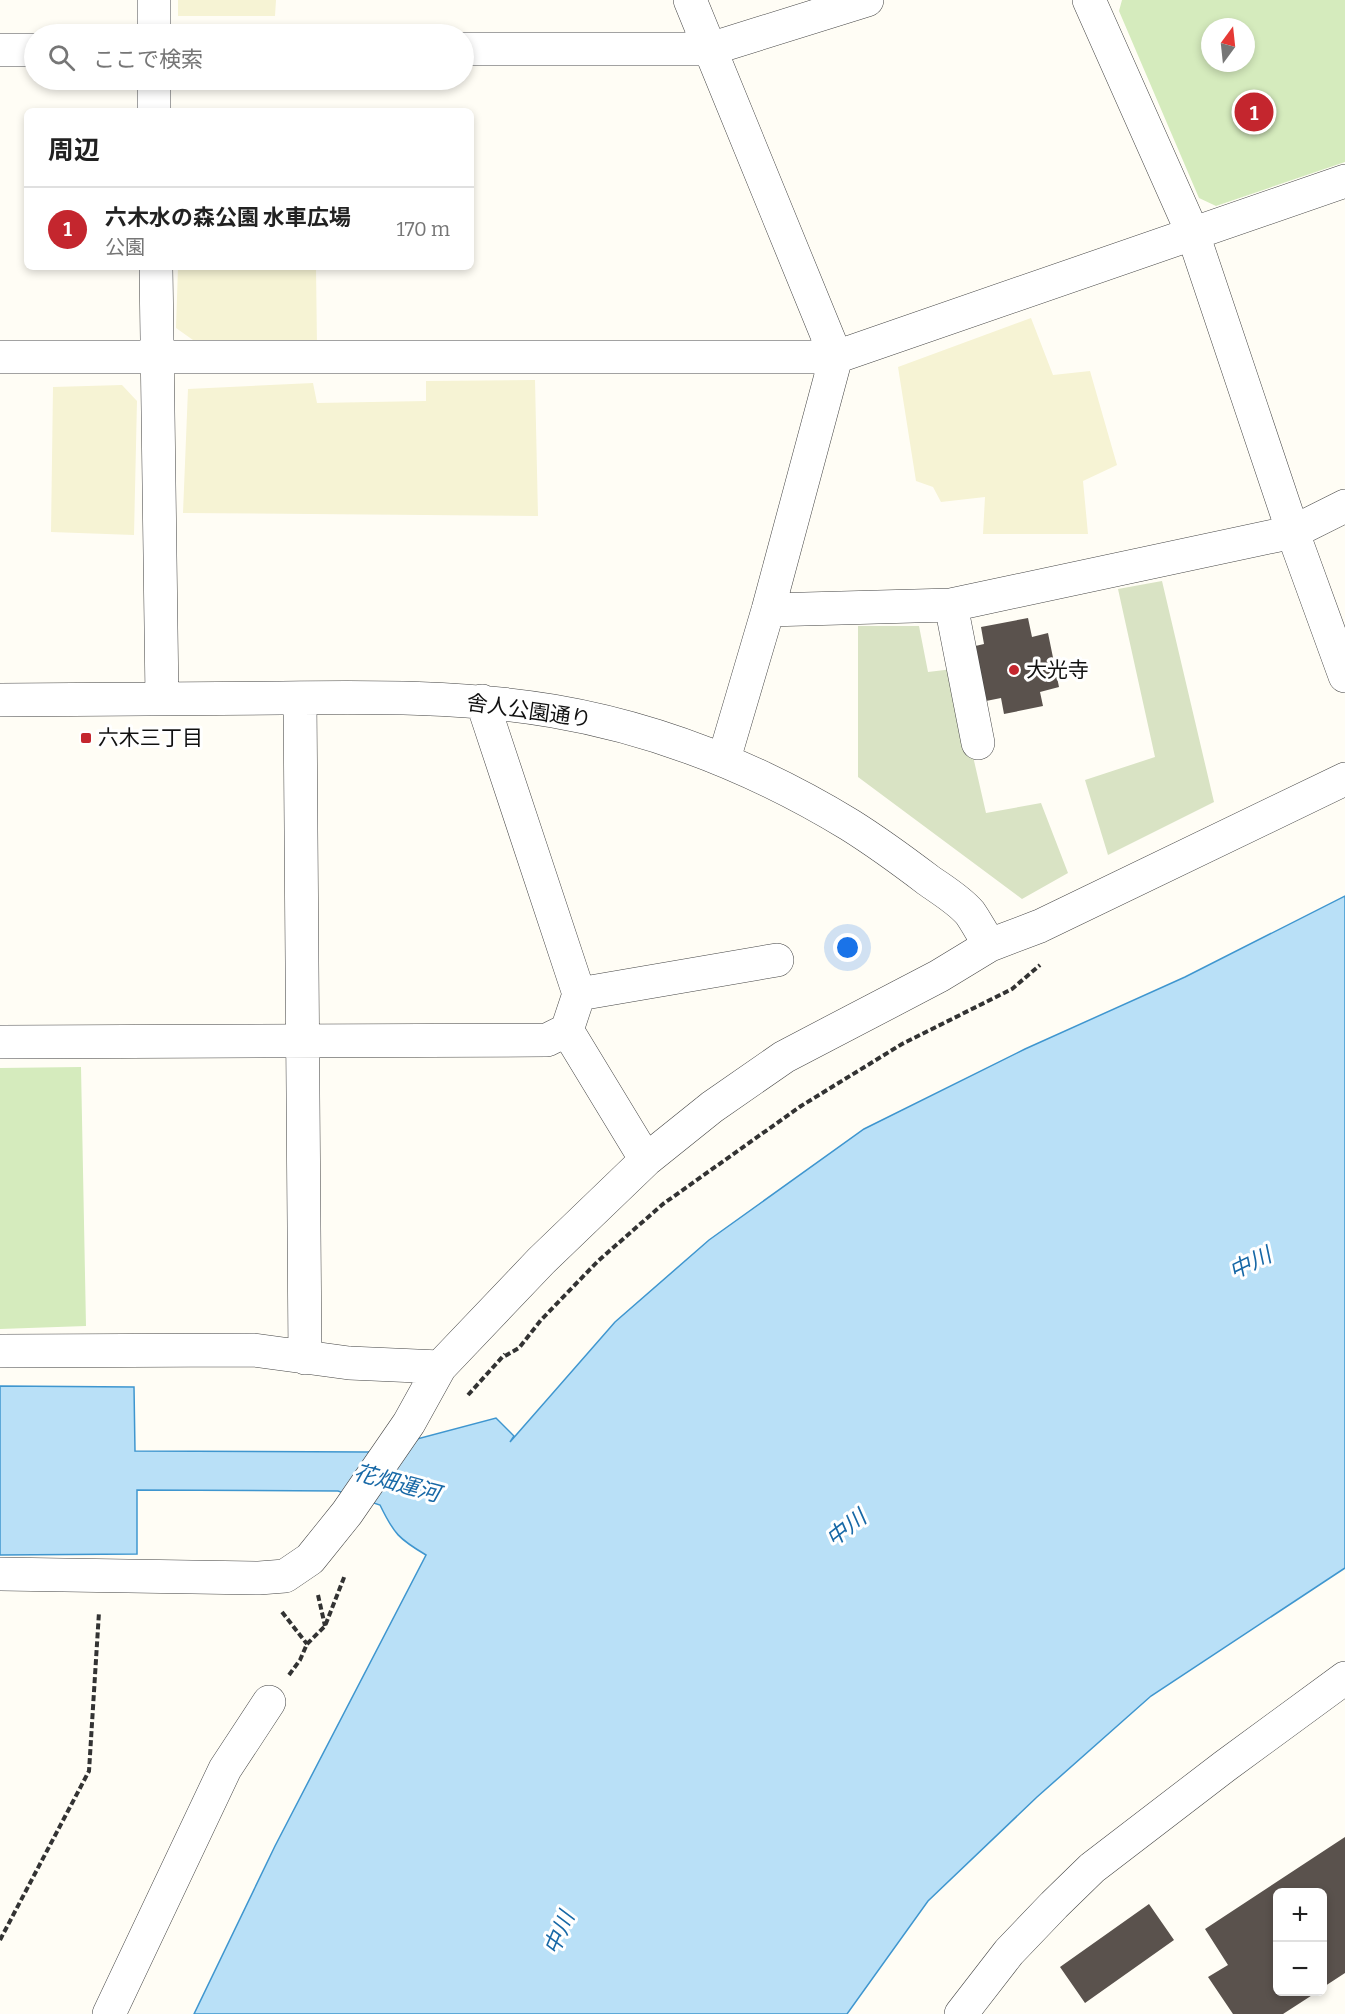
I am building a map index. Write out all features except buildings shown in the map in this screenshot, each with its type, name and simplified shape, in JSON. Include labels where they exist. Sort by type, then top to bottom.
[{"type":"street","points":[[154,0],[154,24]]},
{"type":"street","points":[[690,0],[836,357],[768,610],[724,759]]},
{"type":"street","points":[[474,49],[710,48],[867,0]]},
{"type":"street","points":[[1089,0],[1193,234],[1293,532],[1345,676]]},
{"type":"street","points":[[0,50],[24,50]]},
{"type":"street","points":[[154,90],[154,108]]},
{"type":"street","points":[[0,357],[836,357],[1345,181]]},
{"type":"street","points":[[156,270],[162,699]]},
{"type":"street","points":[[768,610],[951,605],[1293,532],[1345,506]]},
{"type":"street","points":[[951,605],[978,743]]},
{"type":"street","points":[[300,698],[304,1358]]},
{"type":"street","name":"舎人公園通り","points":[[0,700],[393,698],[482,701],[555,711],[611,723],[724,759],[780,785],[877,841],[943,890],[969,913],[990,945]]},
{"type":"street","points":[[0,1042],[548,1040],[567,1030],[579,994],[482,701]]},
{"type":"street","points":[[0,1574],[259,1578],[285,1576],[310,1559],[347,1513],[409,1423],[440,1366],[541,1261],[646,1160],[712,1107],[784,1057],[939,976],[990,945],[1040,926],[1345,779]]},
{"type":"street","points":[[579,994],[777,960]]},
{"type":"street","points":[[567,1030],[646,1160]]},
{"type":"street","points":[[0,1351],[254,1350],[349,1363],[440,1366]]},
{"type":"street","points":[[961,2014],[1009,1952],[1092,1868],[1198,1786],[1345,1678]]},
{"type":"street","points":[[109,2014],[225,1769],[269,1702]]},
{"type":"path","points":[[505,1356],[519,1348],[541,1320],[597,1261],[663,1204],[801,1106],[902,1044],[1012,989],[1030,976],[1047,959],[1051,945],[1040,926]]},
{"type":"path","points":[[269,1702],[300,1660],[307,1644],[325,1626],[347,1570]]},
{"type":"path","points":[[0,1940],[89,1771],[100,1603]]},
{"type":"shaded area","points":[[178,0],[276,0],[275,16],[178,16]]},
{"type":"shaded area","points":[[178,270],[316,270],[317,346],[193,340],[176,328]]},
{"type":"shaded area","points":[[1031,318],[1053,375],[1090,371],[1117,465],[1083,481],[1088,534],[983,534],[985,497],[941,502],[933,487],[916,481],[898,367]]},
{"type":"shaded area","points":[[535,380],[538,516],[183,513],[188,389],[313,383],[317,403],[426,401],[426,381]]},
{"type":"shaded area","points":[[122,385],[137,401],[134,535],[51,532],[53,387]]},
{"type":"green space","points":[[1122,0],[1345,0],[1345,162],[1216,206],[1199,198],[1119,11]]},
{"type":"green space","points":[[1162,581],[1214,802],[1108,855],[1085,780],[1155,757],[1118,589]]},
{"type":"green space","points":[[858,626],[919,626],[928,672],[953,669],[986,813],[1041,803],[1068,873],[1022,899],[858,777]]},
{"type":"green space","points":[[81,1067],[86,1326],[0,1329],[0,1068]]},
{"type":"water","points":[[1345,896],[1345,1568],[1151,1696],[1037,1797],[928,1901],[847,2014],[194,2014],[275,1846],[426,1555],[398,1535],[380,1505],[338,1491],[137,1490],[137,1554],[0,1555],[0,1386],[134,1387],[135,1451],[368,1452],[496,1418],[514,1436],[510,1442],[615,1322],[709,1240],[864,1129],[1025,1049],[1185,977]]},
{"type":"place","name":"六木水の森公園 水車広場","points":[[1254,112]]},
{"type":"place","name":"大光寺","points":[[1014,670]]},
{"type":"place","name":"六木三丁目","points":[[86,738]]},
{"type":"water label","name":"中川","points":[[1250,1263]]},
{"type":"water label","name":"花畑運河","points":[[397,1483]]},
{"type":"water label","name":"中川","points":[[846,1528]]},
{"type":"water label","name":"中川","points":[[559,1933]]}]
